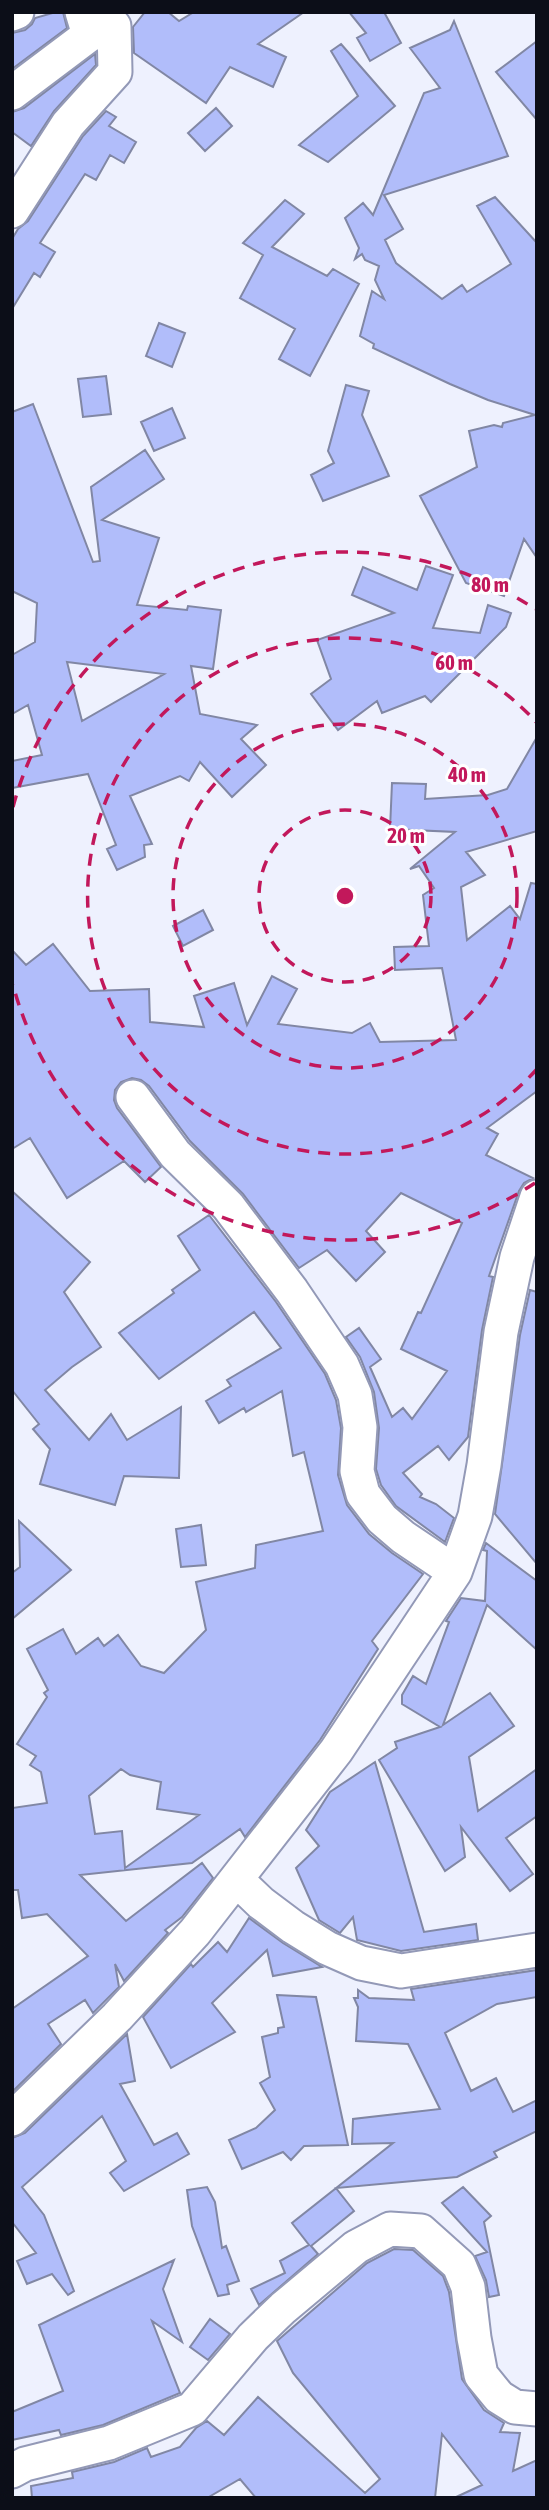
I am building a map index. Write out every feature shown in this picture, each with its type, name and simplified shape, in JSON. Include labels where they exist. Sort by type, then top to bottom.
[{"type":"street","points":[[12,93],[86,24],[114,26],[116,72],[68,124],[12,211]]},
{"type":"street","points":[[133,1097],[175,1154],[228,1206],[292,1291],[342,1365],[355,1395],[360,1427],[356,1471],[362,1494],[382,1519],[403,1537],[455,1572]]},
{"type":"street","points":[[12,2119],[117,2017],[195,1932],[337,1751],[455,1572],[475,1517],[500,1332],[517,1257],[537,1197]]},
{"type":"street","points":[[237,1880],[261,1903],[293,1927],[327,1948],[362,1963],[401,1971],[537,1950]]},
{"type":"street","points":[[12,2471],[25,2464],[109,2443],[192,2409],[253,2337],[283,2308],[356,2247],[390,2229],[421,2231],[459,2265],[468,2287],[481,2375],[499,2397],[515,2407],[537,2409]]},
{"type":"building","points":[[63,12],[67,28],[12,69],[12,33],[25,30],[35,18]]},
{"type":"building","points":[[145,12],[168,12],[179,21],[194,12],[304,12],[258,44],[286,57],[273,87],[230,67],[206,103],[134,53],[133,27]]},
{"type":"building","points":[[349,12],[384,12],[401,43],[370,61],[357,38],[366,33]]},
{"type":"building","points":[[454,21],[508,156],[384,195],[403,229],[385,240],[396,263],[442,299],[462,285],[467,292],[511,264],[477,206],[495,197],[537,243],[537,558],[524,539],[504,596],[466,583],[420,496],[477,467],[469,431],[494,425],[502,427],[503,423],[535,415],[450,384],[373,348],[374,344],[360,336],[372,291],[384,299],[375,280],[379,266],[365,260],[362,254],[355,259],[359,248],[345,218],[363,203],[373,215],[424,93],[440,88],[410,48],[450,30]]},
{"type":"building","points":[[537,41],[537,120],[496,72]]},
{"type":"building","points":[[341,44],[395,106],[328,162],[299,145],[358,96],[331,51]]},
{"type":"building","points":[[95,54],[96,65],[54,111],[31,146],[12,132],[12,112],[24,108]]},
{"type":"building","points":[[216,108],[232,126],[205,151],[188,133]]},
{"type":"building","points":[[106,111],[116,117],[109,126],[136,142],[124,163],[110,155],[96,180],[85,174],[40,243],[55,252],[40,277],[34,273],[12,309],[12,239],[18,229],[28,221],[83,136]]},
{"type":"building","points":[[285,200],[304,214],[272,247],[327,276],[333,269],[359,284],[310,376],[279,359],[295,329],[240,298],[263,255],[243,243]]},
{"type":"building","points":[[159,323],[185,333],[172,367],[146,356]]},
{"type":"building","points":[[106,376],[111,414],[83,417],[78,379]]},
{"type":"building","points":[[346,385],[369,391],[362,415],[389,476],[323,501],[311,475],[334,463],[328,451]]},
{"type":"building","points":[[33,404],[93,562],[100,561],[91,487],[145,450],[164,479],[102,520],[159,538],[137,605],[221,610],[213,669],[191,666],[200,714],[257,725],[241,739],[266,765],[232,797],[200,762],[189,781],[180,776],[130,796],[152,844],[144,845],[145,857],[117,870],[107,849],[116,845],[88,774],[12,788],[12,761],[42,755],[28,705],[12,714],[12,655],[35,642],[37,603],[12,591],[12,412]],"holes":[[[67,662],[164,674],[82,721]]]},
{"type":"building","points":[[172,408],[185,438],[154,451],[141,422]]},
{"type":"building","points":[[426,566],[453,575],[433,628],[480,633],[488,605],[511,613],[506,627],[431,702],[425,696],[382,713],[377,701],[338,730],[311,694],[331,679],[317,640],[394,613],[352,595],[363,567],[417,590]]},
{"type":"building","points":[[537,737],[537,831],[466,852],[485,875],[461,887],[467,940],[510,906],[520,919],[531,883],[537,884],[537,1091],[487,1128],[498,1134],[486,1155],[533,1178],[524,1183],[519,1191],[489,1276],[493,1277],[482,1330],[468,1437],[449,1460],[438,1446],[403,1473],[422,1494],[420,1497],[436,1504],[454,1518],[445,1542],[396,1506],[381,1485],[376,1469],[379,1428],[374,1392],[360,1357],[346,1337],[359,1328],[381,1359],[370,1367],[392,1417],[403,1408],[412,1419],[447,1371],[401,1349],[418,1312],[421,1313],[462,1223],[401,1193],[366,1231],[385,1252],[356,1281],[327,1250],[299,1268],[243,1194],[190,1141],[149,1086],[132,1078],[121,1082],[115,1090],[114,1100],[117,1108],[161,1167],[145,1182],[124,1161],[67,1198],[30,1138],[12,1149],[12,950],[26,965],[53,944],[90,991],[149,989],[150,1022],[204,1027],[194,996],[234,983],[247,1025],[272,976],[297,989],[278,1024],[352,1033],[370,1023],[380,1042],[456,1040],[442,968],[395,970],[394,947],[429,946],[423,895],[434,888],[419,866],[410,869],[455,832],[390,829],[392,783],[426,784],[425,799],[488,795],[507,789]]},
{"type":"building","points":[[203,910],[213,930],[183,946],[173,926]]},
{"type":"building","points":[[12,1191],[90,1262],[64,1292],[101,1347],[45,1390],[89,1440],[111,1414],[127,1440],[181,1407],[179,1478],[124,1476],[115,1505],[40,1484],[50,1449],[33,1429],[39,1424],[12,1390]]},
{"type":"building","points":[[209,1215],[276,1302],[325,1374],[336,1400],[341,1428],[338,1475],[347,1505],[369,1534],[423,1574],[372,1641],[378,1649],[320,1740],[245,1837],[240,1829],[192,1863],[80,1875],[126,1921],[202,1863],[213,1878],[182,1917],[165,1930],[168,1933],[124,1981],[115,1964],[119,1987],[93,2013],[85,2000],[48,2024],[61,2044],[12,2092],[12,2009],[88,1956],[47,1914],[22,1918],[18,1890],[12,1890],[12,1808],[47,1803],[41,1772],[30,1765],[36,1756],[17,1744],[47,1697],[44,1693],[48,1690],[27,1649],[63,1629],[76,1654],[98,1638],[104,1646],[118,1635],[141,1666],[164,1673],[206,1630],[196,1582],[255,1568],[256,1545],[323,1531],[304,1452],[293,1456],[282,1391],[246,1412],[244,1408],[219,1423],[206,1401],[231,1386],[227,1380],[281,1348],[254,1312],[159,1379],[119,1333],[174,1293],[172,1290],[200,1270],[178,1236]],"holes":[[[121,1769],[130,1775],[161,1782],[157,1809],[199,1815],[125,1868],[122,1831],[95,1834],[89,1796]]]},
{"type":"building","points":[[530,1290],[537,1292],[537,1564],[495,1514],[520,1335]]},
{"type":"building","points":[[19,1521],[71,1570],[12,1619],[12,1573],[20,1567]]},
{"type":"building","points":[[201,1525],[206,1565],[181,1567],[176,1529]]},
{"type":"building","points":[[486,1543],[537,1581],[537,1650],[487,1605],[443,1725],[490,1693],[514,1726],[469,1757],[478,1811],[537,1769],[537,1816],[506,1838],[533,1874],[510,1891],[461,1827],[465,1857],[445,1871],[379,1760],[397,1748],[395,1742],[440,1727],[402,1704],[402,1695],[413,1676],[426,1684],[449,1622],[446,1621],[461,1598],[485,1601],[487,1551],[483,1550]]},
{"type":"building","points":[[375,1762],[424,1932],[476,1924],[478,1940],[401,1951],[357,1940],[353,1917],[340,1933],[319,1920],[296,1868],[319,1846],[306,1830],[330,1792]]},
{"type":"building","points":[[249,1918],[322,1967],[273,1976],[267,1950],[212,2003],[235,2032],[171,2068],[143,2017],[191,1964],[193,1967],[218,1942],[227,1952]]},
{"type":"building","points":[[537,1970],[537,1997],[497,2004],[445,2033],[471,2091],[496,2078],[513,2112],[537,2100],[537,2131],[494,2152],[497,2157],[457,2177],[336,2188],[393,2143],[352,2144],[353,2119],[440,2109],[408,2044],[356,2041],[358,2007],[354,1998],[358,1998],[358,1990],[369,1998],[414,2000],[411,1989]]},
{"type":"building","points":[[277,1995],[316,1997],[348,2145],[304,2146],[291,2160],[283,2152],[242,2169],[229,2140],[256,2128],[275,2110],[260,2083],[270,2077],[262,2037],[278,2033],[278,2028],[284,2027]]},
{"type":"building","points":[[127,2034],[135,2081],[120,2084],[154,2145],[177,2133],[189,2154],[124,2191],[110,2173],[126,2161],[102,2116],[22,2187],[44,2215],[74,2291],[68,2295],[52,2274],[27,2284],[17,2261],[36,2253],[12,2222],[12,2138],[25,2133]]},
{"type":"building","points":[[207,2187],[215,2202],[222,2248],[226,2246],[239,2281],[227,2285],[229,2294],[218,2296],[192,2226],[187,2190]]},
{"type":"building","points":[[463,2187],[491,2216],[484,2222],[499,2295],[489,2297],[486,2280],[475,2256],[487,2252],[442,2203]]},
{"type":"building","points":[[336,2188],[354,2211],[311,2246],[318,2254],[259,2305],[251,2289],[285,2273],[280,2261],[309,2245],[292,2223]]},
{"type":"building","points":[[394,2249],[413,2250],[443,2276],[449,2292],[462,2379],[484,2410],[504,2423],[500,2432],[520,2433],[513,2471],[537,2460],[537,2498],[454,2498],[482,2485],[442,2434],[435,2498],[256,2498],[240,2479],[207,2498],[32,2498],[31,2486],[73,2478],[72,2472],[114,2462],[147,2448],[151,2457],[180,2447],[196,2428],[207,2421],[224,2435],[258,2397],[365,2493],[380,2479],[293,2373],[277,2341],[367,2263]]},
{"type":"building","points":[[174,2260],[163,2289],[182,2342],[152,2321],[180,2393],[103,2425],[61,2435],[59,2430],[12,2440],[12,2412],[63,2391],[39,2325]]},
{"type":"building","points":[[210,2319],[230,2334],[208,2360],[190,2347]]}]
